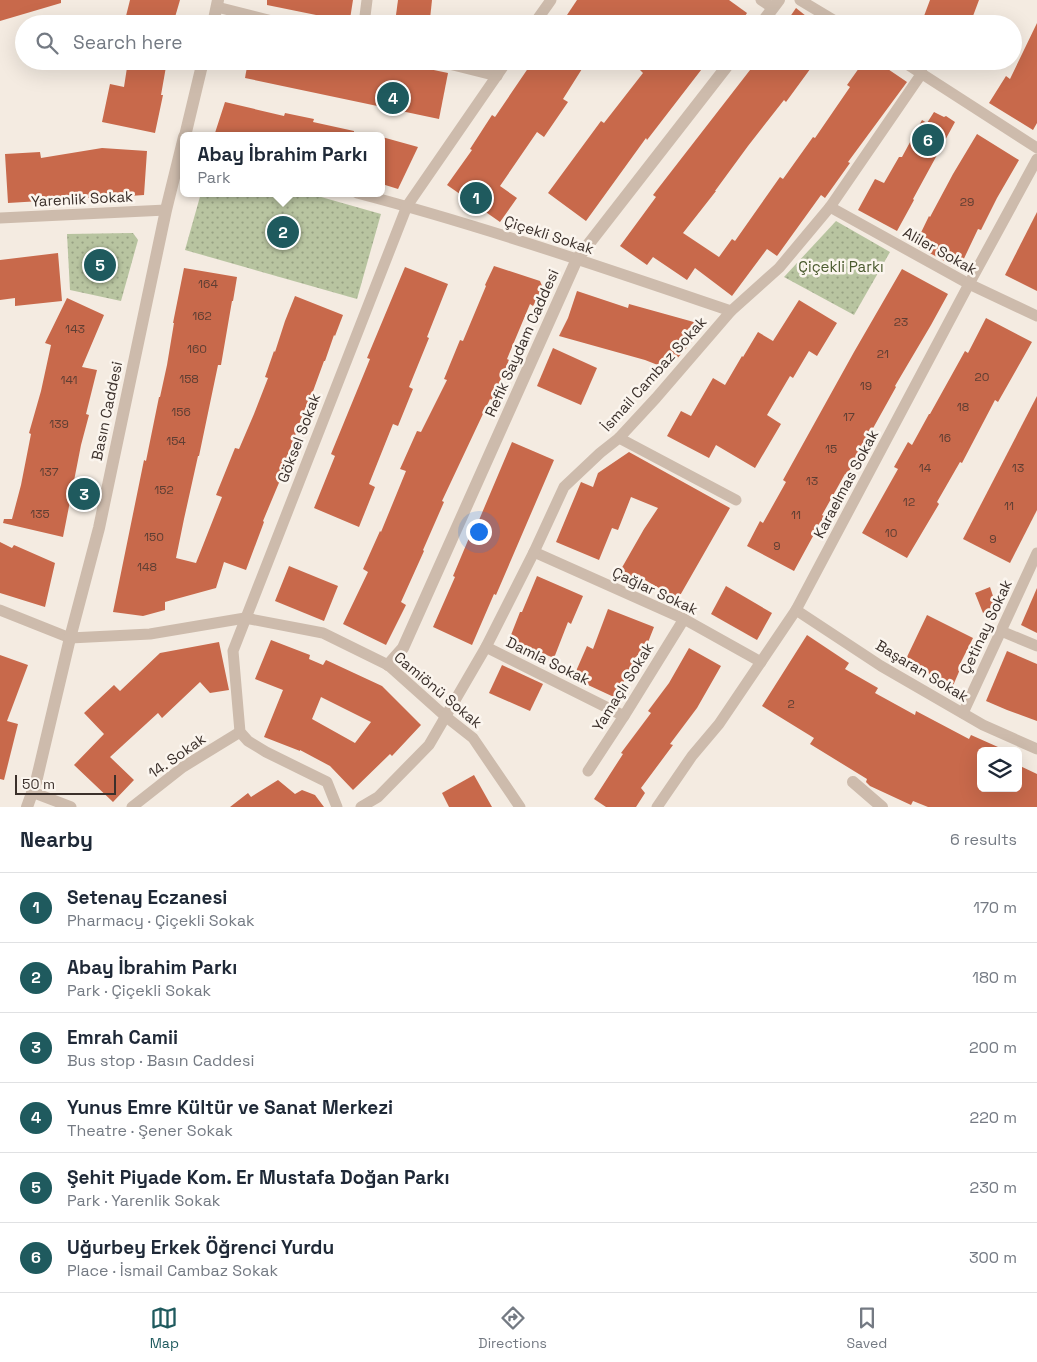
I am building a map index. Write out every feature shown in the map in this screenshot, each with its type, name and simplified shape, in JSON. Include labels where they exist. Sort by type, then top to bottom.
[{"type":"street","points":[[365,15],[367,0]]},
{"type":"street","points":[[540,15],[551,0]]},
{"type":"street","points":[[762,0],[776,4],[768,15]]},
{"type":"street","points":[[800,0],[825,15]]},
{"type":"street","points":[[218,4],[254,15]]},
{"type":"street","name":"Basın Caddesi","points":[[186,132],[201,70]]},
{"type":"street","points":[[472,70],[496,76]]},
{"type":"street","name":"Göksel Sokak","points":[[240,732],[233,651],[407,206],[500,70]]},
{"type":"street","name":"Refik Saydam Caddesi","points":[[388,665],[403,648],[577,259],[725,70]]},
{"type":"street","points":[[917,70],[1037,148]]},
{"type":"street","name":"İsmail Cambaz Sokak","points":[[361,807],[378,797],[429,745],[486,647],[534,552],[564,487],[619,438],[731,311],[778,268],[830,208],[922,73]]},
{"type":"street","name":"Basın Caddesi","points":[[27,807],[36,782],[70,638],[99,528],[166,210],[180,157]]},
{"type":"street","name":"Karaelmas Sokak","points":[[656,807],[692,756],[719,724],[796,610],[1037,159]]},
{"type":"street","name":"Çiçekli Sokak","points":[[372,197],[577,259],[731,311]]},
{"type":"street","name":"Aliler Sokak","points":[[830,208],[969,284],[1037,316]]},
{"type":"street","name":"Yarenlik Sokak","points":[[0,218],[166,210]]},
{"type":"street","points":[[619,438],[736,500]]},
{"type":"street","name":"Çağlar Sokak","points":[[534,552],[684,619],[761,662]]},
{"type":"street","name":"Çetinay Sokak","points":[[963,714],[1035,560]]},
{"type":"street","points":[[0,610],[70,638]]},
{"type":"street","name":"Başaran Sokak","points":[[796,610],[881,666],[963,714],[1037,749]]},
{"type":"street","name":"Camiönü Sokak","points":[[70,638],[150,634],[245,618],[323,633],[388,665],[445,716],[473,738],[520,807]]},
{"type":"street","name":"Yamaçlı Sokak","points":[[588,771],[684,619]]},
{"type":"street","points":[[1001,631],[1037,646]]},
{"type":"street","name":"Damla Sokak","points":[[486,647],[624,716]]},
{"type":"street","points":[[240,732],[248,741],[327,782],[337,807]]},
{"type":"street","name":"14. Sokak","points":[[132,807],[183,767],[240,732]]},
{"type":"street","points":[[853,782],[882,807]]},
{"type":"street","points":[[32,792],[71,807]]},
{"type":"green space","points":[[200,197],[321,197],[381,214],[357,299],[185,250]]},
{"type":"green space","name":"Çiçekli Parkı","points":[[836,221],[890,252],[854,315],[784,277]]},
{"type":"green space","points":[[133,233],[138,240],[121,301],[70,290],[67,234]]},
{"type":"building","points":[[0,0],[61,0],[61,3],[15,15],[0,21]]},
{"type":"building","points":[[130,0],[180,0],[176,15],[126,15]]},
{"type":"building","points":[[267,0],[353,0],[351,15],[316,15],[267,5]]},
{"type":"building","points":[[398,0],[432,0],[430,15],[396,15]]},
{"type":"building","points":[[577,0],[729,0],[747,13],[746,15],[567,15]]},
{"type":"building","points":[[930,0],[979,0],[973,15],[924,15]]},
{"type":"building","points":[[796,8],[805,15],[791,15]]},
{"type":"building","points":[[1037,23],[1037,123],[1033,130],[989,103],[1006,76],[1010,79],[1014,70],[1022,70],[1022,54]]},
{"type":"building","points":[[127,70],[165,70],[161,95],[163,95],[155,133],[102,122],[110,84],[124,87]]},
{"type":"building","points":[[246,70],[434,70],[448,73],[439,119],[245,78]]},
{"type":"building","points":[[527,70],[581,70],[563,99],[568,102],[544,137],[537,132],[500,186],[517,198],[500,222],[447,185],[472,150],[470,149],[492,115],[495,117]]},
{"type":"building","points":[[640,70],[701,70],[647,140],[646,138],[586,221],[548,193],[601,121],[604,123],[643,73]]},
{"type":"building","points":[[750,70],[809,70],[786,102],[784,100],[748,146],[683,233],[719,257],[732,239],[735,241],[780,177],[783,179],[813,137],[815,138],[850,87],[847,85],[858,70],[889,70],[907,82],[848,162],[850,163],[825,198],[821,195],[777,256],[767,249],[732,296],[695,268],[687,280],[653,257],[647,265],[620,246],[656,197],[653,195]]},
{"type":"building","points":[[225,102],[284,116],[285,113],[314,119],[313,122],[354,131],[354,132],[215,132]]},
{"type":"building","points":[[934,112],[944,117],[946,116],[955,122],[897,231],[858,210],[875,179],[884,183],[899,157],[902,157],[922,120],[927,123]]},
{"type":"building","points":[[977,134],[1019,160],[981,230],[978,229],[959,269],[915,245],[929,216]]},
{"type":"building","points":[[385,138],[418,147],[398,189],[385,185]]},
{"type":"building","points":[[102,148],[147,151],[144,195],[101,198],[101,196],[57,202],[57,200],[8,203],[5,154],[40,152],[41,158]]},
{"type":"building","points":[[1037,212],[1037,291],[1005,275]]},
{"type":"building","points":[[58,253],[62,301],[15,306],[15,298],[0,300],[0,260]]},
{"type":"building","points":[[494,266],[540,281],[543,288],[533,306],[530,304],[492,400],[490,399],[442,501],[444,502],[401,602],[406,605],[386,645],[343,624],[368,572],[363,569],[381,532],[406,471],[400,469],[417,431],[421,432],[447,380],[444,379],[460,340],[463,341]]},
{"type":"building","points":[[405,267],[448,284],[409,387],[413,389],[398,426],[393,424],[369,484],[375,487],[359,527],[314,508],[335,456],[331,454],[370,359],[367,358]]},
{"type":"building","points":[[184,268],[237,277],[221,365],[218,365],[176,558],[196,563],[222,497],[216,495],[235,448],[239,449],[254,414],[268,378],[265,377],[274,351],[295,296],[343,315],[311,393],[284,465],[286,466],[263,521],[246,570],[224,562],[216,588],[165,602],[165,610],[143,616],[113,612],[144,460],[146,461],[167,365]]},
{"type":"building","points":[[902,269],[948,294],[847,475],[845,474],[822,515],[824,516],[794,571],[747,546],[760,521],[763,523],[786,482],[783,480]]},
{"type":"building","points":[[577,291],[628,308],[629,304],[701,324],[697,336],[668,369],[645,360],[559,336],[568,318]]},
{"type":"building","points":[[67,298],[104,315],[82,367],[97,370],[86,414],[89,415],[81,445],[63,537],[3,523],[4,519],[12,519],[21,485],[31,434],[29,433],[51,345],[45,343]]},
{"type":"building","points":[[799,300],[837,323],[817,356],[809,351],[793,378],[790,376],[767,415],[781,424],[755,468],[716,445],[709,458],[667,436],[681,411],[691,416],[713,378],[725,385],[758,332],[773,341]]},
{"type":"building","points":[[986,318],[1032,342],[998,402],[995,400],[962,463],[960,462],[937,502],[939,504],[907,558],[862,533],[898,469],[894,467],[908,442],[912,445],[965,351],[968,353]]},
{"type":"building","points":[[553,348],[597,368],[581,405],[537,386]]},
{"type":"building","points":[[1037,396],[1037,510],[1010,563],[963,539]]},
{"type":"building","points":[[512,442],[554,460],[496,595],[494,594],[472,645],[433,627],[455,577],[453,576],[469,538],[471,539]]},
{"type":"building","points":[[629,452],[730,508],[678,599],[645,580],[643,585],[620,571],[658,508],[631,497],[618,530],[612,528],[599,560],[556,542],[581,482],[593,487],[598,473]]},
{"type":"building","points":[[0,542],[12,548],[14,545],[55,563],[45,607],[0,593]]},
{"type":"building","points":[[289,566],[338,586],[324,621],[275,601]]},
{"type":"building","points":[[537,576],[583,596],[571,624],[568,622],[554,658],[509,640]]},
{"type":"building","points":[[726,586],[772,613],[757,640],[711,614]]},
{"type":"building","points":[[990,587],[997,608],[983,613],[975,593]]},
{"type":"building","points":[[1037,588],[1037,633],[1021,625]]},
{"type":"building","points":[[608,609],[654,627],[641,660],[635,657],[616,698],[573,678],[587,646],[593,649]]},
{"type":"building","points":[[927,615],[973,638],[959,666],[961,667],[952,688],[906,659]]},
{"type":"building","points":[[807,635],[849,663],[845,669],[878,688],[875,693],[915,715],[916,711],[969,739],[971,735],[998,747],[977,747],[977,792],[1022,792],[1022,767],[1037,774],[1037,807],[928,807],[913,801],[911,805],[870,786],[866,782],[867,779],[810,744],[814,738],[762,706]]},
{"type":"building","points":[[271,640],[310,655],[309,659],[323,665],[326,660],[382,686],[421,725],[392,756],[390,754],[353,790],[330,766],[300,750],[264,737],[283,690],[255,679]],"holes":[[[321,697],[371,722],[355,743],[312,719]]]},
{"type":"building","points":[[219,642],[229,690],[210,693],[200,682],[162,718],[158,713],[110,757],[134,780],[113,802],[74,765],[104,734],[84,713],[114,685],[120,691],[160,653]]},
{"type":"building","points":[[689,648],[721,666],[697,708],[670,744],[673,745],[641,788],[645,793],[636,807],[606,807],[594,799],[623,754],[621,753],[651,713],[648,711],[669,683]]},
{"type":"building","points":[[1007,651],[1037,664],[1037,721],[986,701]]},
{"type":"building","points":[[0,655],[28,665],[7,721],[18,724],[4,780],[0,779]]},
{"type":"building","points":[[502,665],[543,684],[530,711],[489,693]]},
{"type":"building","points":[[474,775],[492,807],[449,807],[442,793]]},
{"type":"building","points":[[278,780],[295,794],[302,790],[315,795],[324,807],[230,807],[248,793],[251,797]]},
{"type":"place","name":"Yunus Emre Kültür ve Sanat Merkezi","points":[[393,98]]},
{"type":"place","name":"Uğurbey Erkek Öğrenci Yurdu","points":[[928,140]]},
{"type":"place","name":"Setenay Eczanesi","points":[[476,198]]},
{"type":"place","name":"Abay İbrahim Parkı","points":[[283,232]]},
{"type":"place","name":"Şehit Piyade Kom. Er Mustafa Doğan Parkı","points":[[100,265]]},
{"type":"place","name":"Emrah Camii","points":[[84,494]]}]
